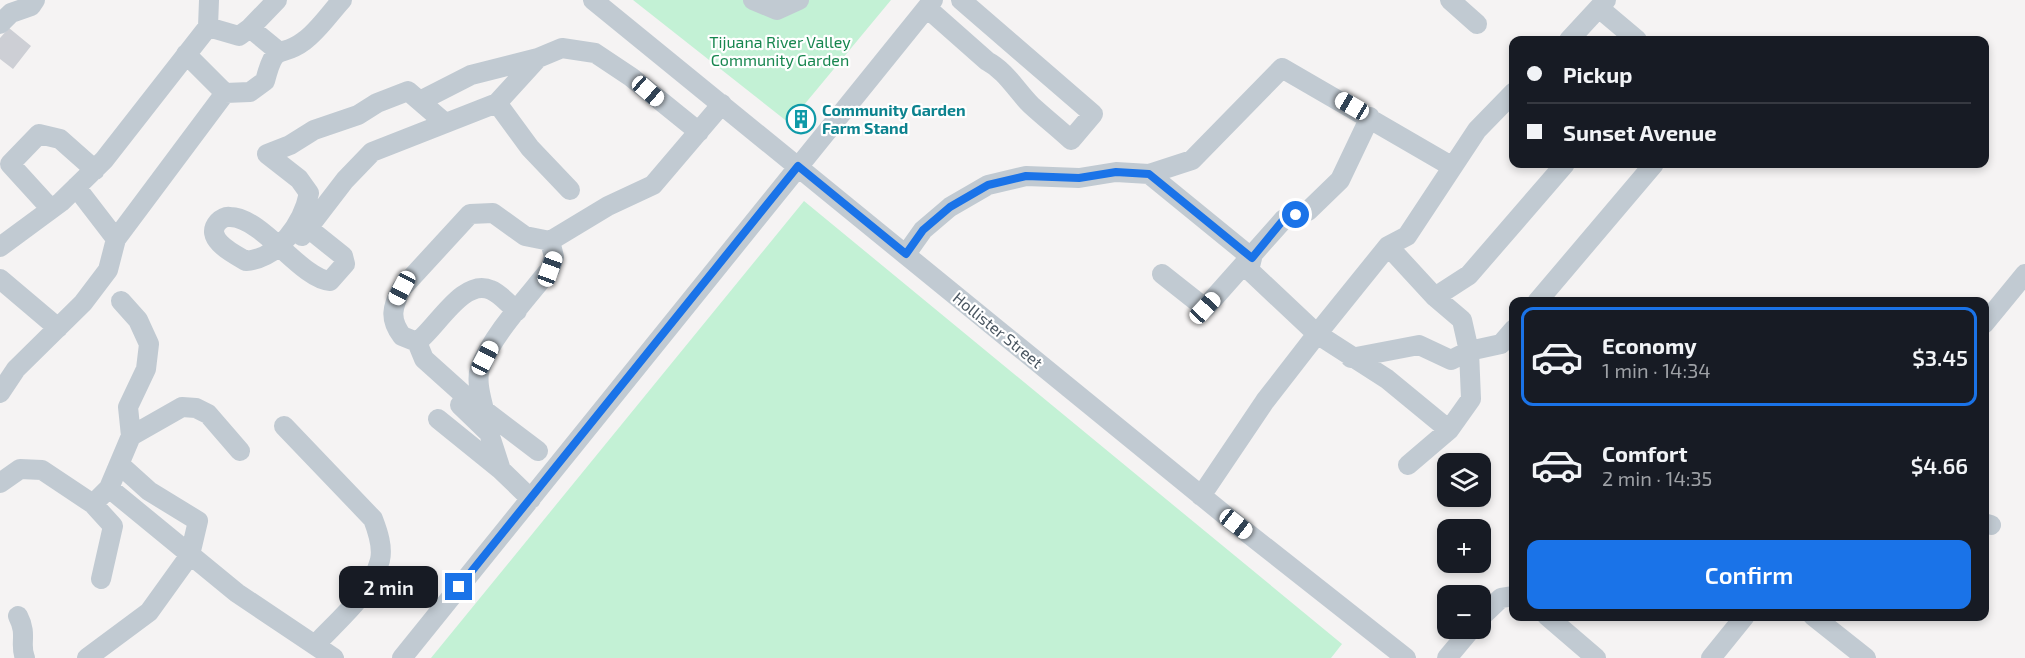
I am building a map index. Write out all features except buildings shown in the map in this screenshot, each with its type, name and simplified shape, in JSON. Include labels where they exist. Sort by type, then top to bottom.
[{"type":"street","points":[[0,24],[11,13],[31,6],[35,0]]},
{"type":"street","points":[[0,248],[51,209],[94,170],[208,27],[209,0]]},
{"type":"street","points":[[208,27],[239,36],[277,0]]},
{"type":"street","points":[[186,54],[225,93],[250,92],[265,81],[270,62],[278,51],[304,42],[342,0]]},
{"type":"street","name":"Hollister Street","points":[[593,0],[1201,496],[1406,658]]},
{"type":"street","points":[[753,0],[777,10],[799,0]]},
{"type":"street","points":[[402,658],[930,4],[1023,93],[1028,102],[1071,140],[1094,114],[962,0]]},
{"type":"street","points":[[1450,0],[1477,24]]},
{"type":"street","points":[[1573,36],[1602,4],[1633,36]]},
{"type":"street","points":[[250,28],[278,51]]},
{"type":"street","points":[[420,101],[471,75],[538,58],[562,48],[595,53],[631,77],[699,132]]},
{"type":"street","points":[[284,250],[308,228],[372,152],[497,103],[538,58]]},
{"type":"street","points":[[906,254],[923,230],[950,207],[988,185],[1026,176],[1079,178],[1116,172],[1149,174],[1192,160],[1282,68],[1451,166]]},
{"type":"street","points":[[326,204],[309,193],[299,179],[267,154],[290,145],[314,130],[358,115],[377,103],[408,91],[444,122]]},
{"type":"street","points":[[0,393],[8,365],[58,328],[83,303],[108,270],[116,239],[225,93]]},
{"type":"street","points":[[1201,496],[1265,401],[1388,246],[1407,236],[1451,166],[1477,130],[1509,97]]},
{"type":"street","points":[[497,103],[530,148],[570,190]]},
{"type":"street","points":[[517,311],[490,290],[474,290],[456,301],[417,342],[409,341],[397,330],[392,316],[394,303],[402,288],[470,214],[493,213],[525,236],[550,242],[608,206],[652,185],[722,104]]},
{"type":"street","points":[[1162,274],[1205,308],[1252,258],[1284,219],[1308,211],[1340,180],[1370,117]]},
{"type":"street","points":[[51,209],[5,164],[39,134],[60,139],[94,170]]},
{"type":"street","points":[[1435,297],[1469,275],[1562,168]]},
{"type":"street","points":[[1541,297],[1651,168]]},
{"type":"street","points":[[1149,174],[1252,258]]},
{"type":"street","points":[[76,187],[116,239]]},
{"type":"street","points":[[284,250],[305,211],[309,193]]},
{"type":"street","points":[[284,250],[322,281],[330,281],[340,273],[345,264],[343,256],[308,228]]},
{"type":"street","points":[[484,410],[479,370],[492,346],[550,269],[554,257],[550,242]]},
{"type":"street","points":[[1388,246],[1435,297],[1462,320],[1469,351],[1471,399],[1449,430],[1408,465]]},
{"type":"street","points":[[1252,258],[1249,270],[1317,334],[1350,358],[1387,379],[1449,430]]},
{"type":"street","points":[[1989,318],[2025,274]]},
{"type":"street","points":[[0,279],[58,328]]},
{"type":"street","points":[[93,504],[109,488],[131,436],[128,407],[146,369],[149,344],[138,320],[121,301]]},
{"type":"street","points":[[1350,358],[1419,345],[1451,360],[1469,351],[1501,344],[1509,335]]},
{"type":"street","points":[[417,342],[424,359],[484,410],[538,451]]},
{"type":"street","points":[[446,393],[489,433],[501,470]]},
{"type":"street","points":[[131,436],[182,406],[195,408],[208,414],[240,451]]},
{"type":"street","points":[[438,419],[501,470],[531,499]]},
{"type":"street","points":[[285,426],[373,519],[379,535],[380,560],[365,590],[315,645]]},
{"type":"street","points":[[87,658],[149,612],[190,555],[198,521],[149,490],[119,464]]},
{"type":"street","points":[[0,483],[20,469],[42,470],[93,504],[113,526],[101,579]]},
{"type":"street","points":[[109,488],[237,593],[334,658]]},
{"type":"street","points":[[1491,608],[1501,598],[1509,597]]},
{"type":"street","points":[[18,616],[25,629],[23,653],[25,658]]},
{"type":"street","points":[[1553,621],[1596,658]]},
{"type":"street","points":[[1711,658],[1741,621]]},
{"type":"street","points":[[1819,621],[1866,658]]},
{"type":"street","points":[[1447,658],[1463,639]]},
{"type":"green space","name":"Tijuana River Valley Community Garden","points":[[633,0],[891,0],[789,123]]},
{"type":"green space","points":[[804,201],[1342,644],[1331,658],[431,658]]},
{"type":"place","name":"Community Garden Farm Stand","points":[[801,119]]},
{"type":"route","points":[[459,587],[798,166],[906,254],[923,230],[950,207],[988,185],[1026,176],[1079,178],[1116,172],[1149,174],[1252,258],[1284,219],[1296,215]]}]
